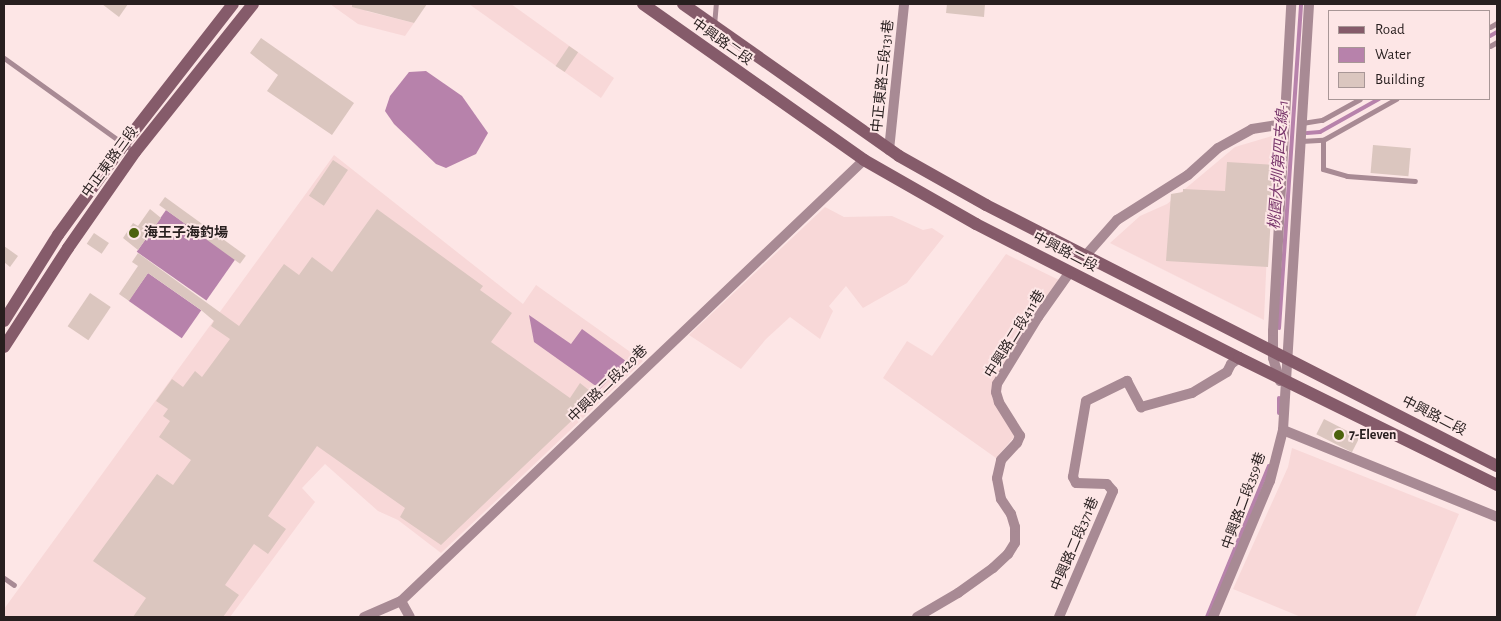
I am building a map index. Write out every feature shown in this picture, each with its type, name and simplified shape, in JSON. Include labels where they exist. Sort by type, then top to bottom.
[{"type":"street","name":"中正東路三段","points":[[4,321],[58,235],[124,144],[233,4]]},
{"type":"street","name":"中正東路三段","points":[[4,348],[68,248],[135,152],[253,4]]},
{"type":"street","name":"中興路二段","points":[[643,4],[864,160],[976,224],[1284,382],[1497,486]]},
{"type":"street","name":"中興路二段","points":[[683,4],[889,150],[986,205],[1287,357],[1497,466]]},
{"type":"street","name":"中正東路三段131巷","points":[[889,150],[904,4]]},
{"type":"street","points":[[1284,382],[1273,350],[1282,124],[1291,4]]},
{"type":"street","points":[[1284,382],[1309,4]]},
{"type":"street","points":[[1070,272],[1117,220],[1188,175],[1218,148],[1252,130],[1282,124]]},
{"type":"street","points":[[864,160],[889,150]]},
{"type":"street","name":"中興路二段429巷","points":[[364,617],[401,601],[864,160]]},
{"type":"street","name":"中興路二段411巷","points":[[917,617],[958,593],[993,568],[1008,554],[1015,543],[1015,527],[1011,514],[1001,499],[997,478],[1002,460],[1017,443],[1020,436],[999,402],[996,392],[997,384],[1038,317],[1070,272]]},
{"type":"street","name":"中興路二段371巷","points":[[1059,617],[1113,491],[1106,484],[1076,482],[1073,477],[1086,401],[1127,382],[1141,407],[1192,393],[1227,372],[1231,364],[1239,358]]},
{"type":"street","name":"中興路二段359巷","points":[[1213,617],[1270,481],[1283,430],[1284,382]]},
{"type":"street","points":[[1283,430],[1497,517]]},
{"type":"street","points":[[401,601],[410,617]]},
{"type":"lane","points":[[714,25],[716,4]]},
{"type":"lane","points":[[4,58],[135,152]]},
{"type":"lane","points":[[1302,122],[1322,120],[1358,100]]},
{"type":"lane","points":[[1301,141],[1323,140],[1394,100]]},
{"type":"lane","points":[[1323,140],[1323,170],[1346,176],[1415,181]]},
{"type":"lane","points":[[4,578],[14,585]]},
{"type":"shaded area","points":[[330,4],[371,4],[366,11],[414,23],[405,36],[358,24]]},
{"type":"shaded area","points":[[469,4],[511,4],[614,78],[601,98]]},
{"type":"shaded area","points":[[1272,136],[1264,320],[1110,243],[1140,216],[1167,204],[1235,147]]},
{"type":"shaded area","points":[[334,155],[523,304],[536,285],[643,361],[441,553],[398,520],[378,511],[325,464],[302,488],[315,502],[230,617],[4,617],[4,609]]},
{"type":"shaded area","points":[[825,207],[844,217],[892,216],[923,230],[932,228],[944,236],[907,283],[863,308],[846,286],[829,306],[833,311],[820,339],[790,317],[766,339],[741,369],[689,335]]},
{"type":"shaded area","points":[[1006,254],[1059,280],[992,390],[992,398],[1014,431],[1014,437],[996,458],[883,378],[907,341],[932,356]]},
{"type":"shaded area","points":[[1292,448],[1459,514],[1415,617],[1301,617],[1233,589],[1288,467]]},
{"type":"water","points":[[426,71],[462,96],[488,133],[476,154],[446,168],[436,164],[394,124],[385,111],[390,96],[409,72]]},
{"type":"water","points":[[166,210],[236,259],[206,301],[137,252]]},
{"type":"water","points":[[148,273],[201,310],[182,338],[128,301]]},
{"type":"water","points":[[529,315],[571,344],[582,329],[626,361],[600,389],[534,342]]},
{"type":"building","points":[[102,4],[128,4],[119,17]]},
{"type":"building","points":[[352,4],[427,4],[414,23],[352,7]]},
{"type":"building","points":[[947,4],[985,4],[984,17],[946,13]]},
{"type":"building","points":[[261,38],[354,103],[332,135],[267,91],[278,75],[250,53]]},
{"type":"building","points":[[569,46],[578,52],[565,72],[556,66]]},
{"type":"building","points":[[1373,145],[1411,148],[1408,176],[1371,173]]},
{"type":"building","points":[[333,160],[348,170],[324,206],[309,196]]},
{"type":"building","points":[[1227,162],[1274,165],[1268,267],[1166,261],[1171,194],[1183,192],[1183,189],[1225,191]]},
{"type":"building","points":[[165,197],[246,256],[240,264],[159,205]]},
{"type":"building","points":[[150,209],[161,218],[138,250],[123,238],[133,223],[138,226]]},
{"type":"building","points":[[377,209],[483,286],[480,290],[512,313],[491,342],[570,398],[580,383],[595,395],[586,407],[441,545],[400,517],[405,508],[317,446],[268,516],[286,529],[268,554],[254,544],[225,585],[239,595],[223,617],[133,617],[146,598],[93,561],[157,474],[173,485],[191,460],[159,437],[170,421],[163,416],[168,409],[156,401],[172,379],[183,387],[195,371],[202,377],[230,339],[211,326],[214,321],[201,310],[148,273],[129,301],[119,294],[138,266],[132,262],[138,253],[239,326],[284,264],[299,275],[312,257],[332,272]]},
{"type":"building","points":[[94,233],[109,243],[102,254],[87,244]]},
{"type":"building","points":[[4,246],[18,256],[10,267],[4,262]]},
{"type":"building","points":[[90,293],[111,307],[88,340],[68,326]]},
{"type":"building","name":"7-Eleven","points":[[1324,419],[1360,437],[1352,452],[1316,434]]},
{"type":"waterway","name":"桃園大圳第四支線-1","points":[[1279,328],[1301,4]]},
{"type":"waterway","points":[[1491,35],[1497,32]]},
{"type":"waterway","points":[[1307,133],[1320,132],[1377,100]]},
{"type":"waterway","name":"桃園大圳第四支線-1","points":[[1279,398],[1279,413]]},
{"type":"waterway","name":"桃園大圳第四支線-1","points":[[1207,617],[1269,466]]},
{"type":"place","name":"海王子海釣場","points":[[134,233]]},
{"type":"place","name":"7-Eleven","points":[[1339,435]]}]
